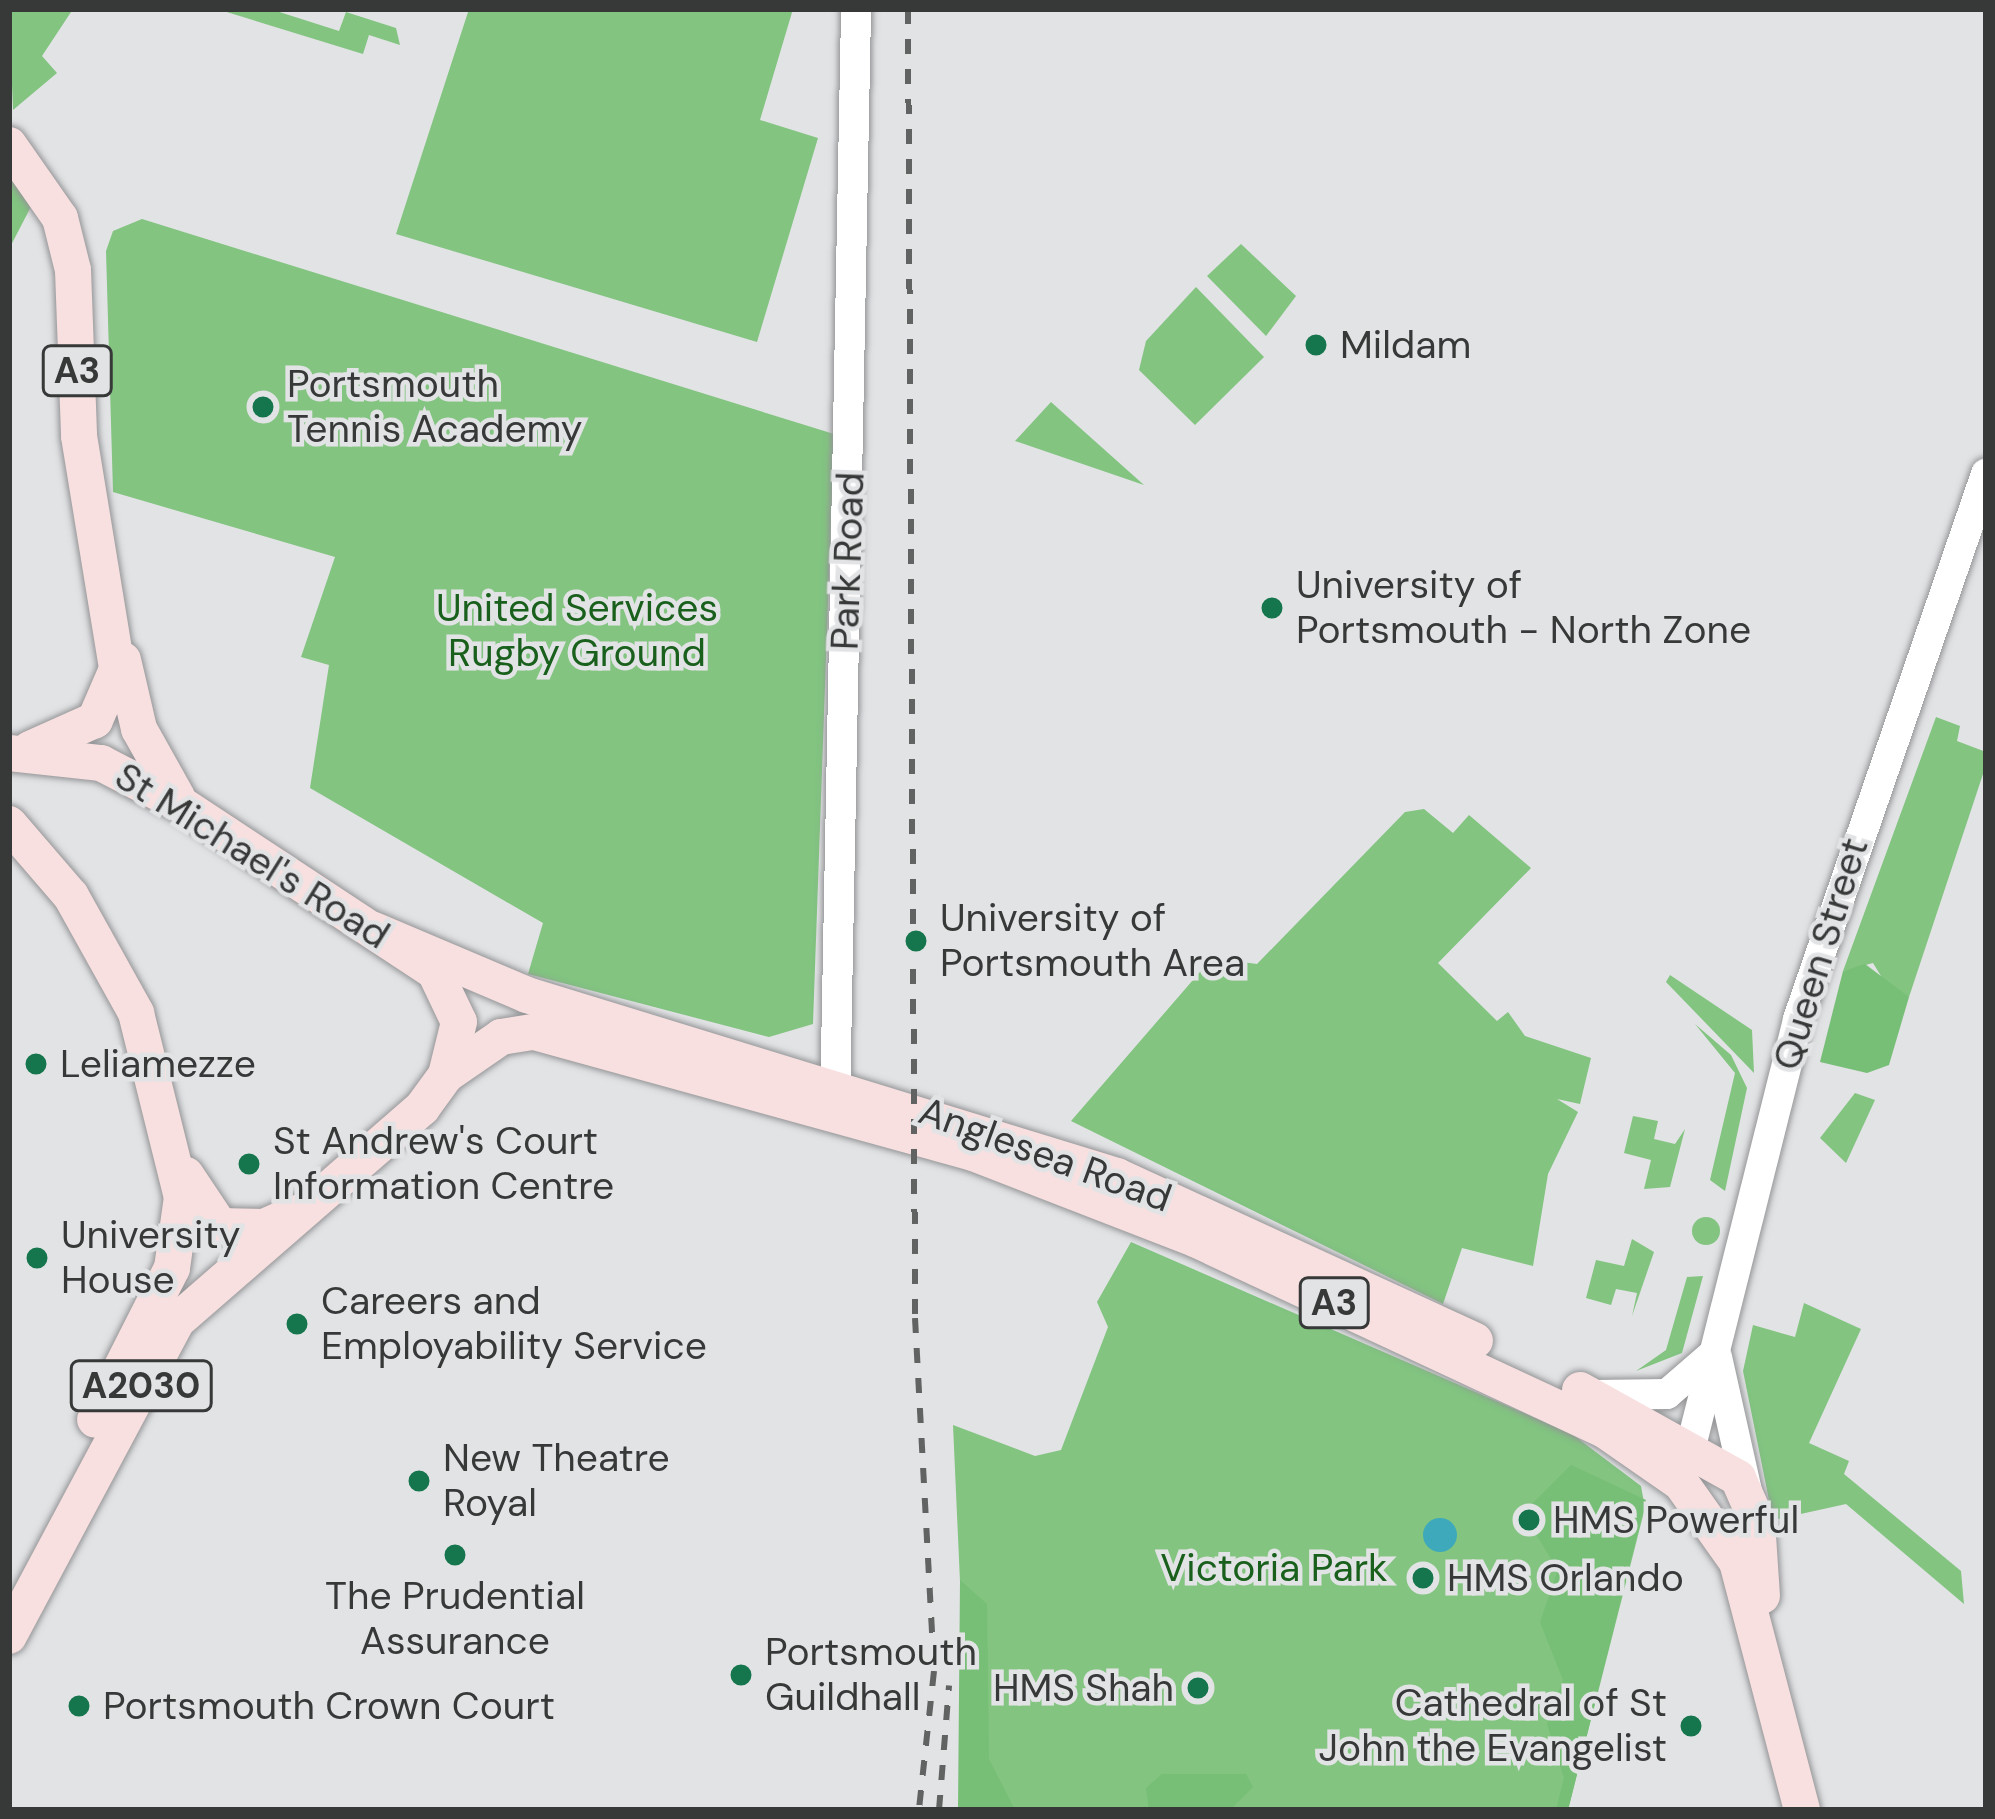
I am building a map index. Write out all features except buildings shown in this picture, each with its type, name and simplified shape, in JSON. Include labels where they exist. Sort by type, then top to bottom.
[{"type":"main road","name":"A3","points":[[9,145],[60,218],[73,270],[80,436],[111,612],[139,729],[182,805]]},
{"type":"main road","name":"A3","points":[[14,754],[88,725],[109,703],[111,612]]},
{"type":"main road","name":"St Michael's Road","points":[[14,754],[101,763],[182,805],[435,972],[456,1007],[446,1076]]},
{"type":"main road","name":"A3","points":[[9,824],[71,896],[136,1013],[175,1156],[198,1207],[232,1228],[275,1224],[336,1187],[446,1076]]},
{"type":"main road","name":"Anglesea Road","points":[[374,930],[538,999],[835,1097],[1117,1176],[1691,1446]]},
{"type":"main road","name":"Anglesea Road","points":[[446,1076],[501,1037],[534,1032],[835,1097],[1197,1240],[1603,1429],[1681,1484],[1718,1527],[1747,1592]]},
{"type":"main road","name":"A2030","points":[[9,1588],[172,1268],[175,1156]]},
{"type":"main road","name":"A2030","points":[[9,1636],[177,1321],[336,1187]]},
{"type":"main road","name":"A3","points":[[1691,1446],[1748,1491],[1764,1654]]},
{"type":"main road","name":"A3","points":[[1691,1446],[1737,1533],[1747,1592],[1802,1810]]},
{"type":"street","name":"Park Road","points":[[835,1097],[856,9]]},
{"type":"street","name":"Queen Street","points":[[1691,1446],[1798,1019],[1986,474]]},
{"type":"street","points":[[1583,1392],[1667,1394],[1717,1346]]},
{"type":"street","points":[[1717,1346],[1748,1491]]},
{"type":"green space","points":[[9,9],[73,9],[42,56],[57,73],[13,110]]},
{"type":"green space","points":[[217,9],[270,9],[339,31],[346,12],[396,28],[400,45],[369,35],[363,54]]},
{"type":"green space","points":[[469,9],[793,9],[760,120],[818,138],[757,342],[396,234]]},
{"type":"green space","points":[[9,169],[35,199],[9,249]]},
{"type":"green space","name":"United Services Rugby Ground","points":[[142,219],[834,434],[813,1024],[769,1037],[528,974],[543,923],[310,788],[329,665],[301,657],[335,557],[113,492],[106,251],[113,231]]},
{"type":"green space","points":[[1241,244],[1296,296],[1266,336],[1207,276]]},
{"type":"green space","points":[[1196,287],[1264,357],[1195,425],[1139,370],[1146,341]]},
{"type":"green space","points":[[1051,402],[1144,485],[1015,441]]},
{"type":"green space","points":[[1936,717],[1960,726],[1957,741],[1986,752],[1986,765],[1909,997],[1892,994],[1873,963],[1843,971]]},
{"type":"green space","points":[[1424,809],[1453,833],[1469,815],[1531,868],[1438,963],[1497,1021],[1508,1012],[1525,1036],[1591,1058],[1580,1104],[1557,1099],[1578,1112],[1548,1174],[1533,1266],[1462,1248],[1443,1304],[1071,1121],[1212,958],[1257,964],[1405,812]]},
{"type":"green space","points":[[1865,964],[1909,997],[1889,1065],[1867,1073],[1820,1062],[1843,971]]},
{"type":"green space","points":[[1670,975],[1752,1030],[1754,1073],[1666,982]]},
{"type":"green space","points":[[1695,1024],[1731,1055],[1747,1088],[1725,1191],[1710,1180],[1735,1073]]},
{"type":"green space","points":[[1855,1093],[1875,1100],[1846,1163],[1820,1138]]},
{"type":"green space","points":[[1633,1116],[1658,1121],[1654,1139],[1675,1144],[1685,1129],[1670,1187],[1644,1189],[1651,1160],[1624,1153]]},
{"type":"green space","points":[[1706,1217],[1716,1221],[1720,1231],[1716,1241],[1706,1245],[1696,1241],[1692,1231],[1696,1221]]},
{"type":"green space","points":[[1632,1239],[1654,1252],[1632,1316],[1637,1293],[1616,1289],[1611,1305],[1586,1298],[1596,1260],[1624,1266]]},
{"type":"green space","name":"Victoria Park","points":[[1131,1242],[1572,1434],[1641,1486],[1645,1508],[1568,1810],[958,1810],[966,1716],[953,1425],[1035,1456],[1061,1450],[1108,1327],[1097,1302]]},
{"type":"green space","points":[[1703,1276],[1682,1353],[1636,1371],[1666,1350],[1687,1277]]},
{"type":"green space","points":[[1804,1303],[1861,1329],[1809,1443],[1849,1461],[1844,1474],[1961,1571],[1964,1604],[1846,1504],[1773,1520],[1743,1371],[1753,1325],[1795,1337]]},
{"type":"green space","points":[[1571,1465],[1646,1500],[1568,1810],[1556,1810],[1564,1778],[1547,1724],[1563,1680],[1540,1622],[1558,1570],[1523,1513]]},
{"type":"green space","points":[[960,1580],[987,1604],[989,1759],[1015,1810],[958,1810]]},
{"type":"green space","points":[[1162,1774],[1246,1774],[1253,1787],[1230,1810],[1149,1810],[1146,1788]]},
{"type":"water","points":[[1440,1518],[1452,1523],[1457,1535],[1452,1547],[1440,1552],[1428,1547],[1423,1535],[1428,1523]]},
{"type":"railway","points":[[908,9],[915,1318],[934,1671],[919,1810]]},
{"type":"railway","points":[[939,1810],[949,1685]]},
{"type":"place","name":"Mildam","points":[[1316,345]]},
{"type":"place","name":"Portsmouth Tennis Academy","points":[[263,407]]},
{"type":"place","name":"University of Portsmouth - North Zone","points":[[1272,608]]},
{"type":"place","name":"University of Portsmouth Area","points":[[916,941]]},
{"type":"place","name":"Leliamezze","points":[[36,1064]]},
{"type":"place","name":"St Andrew's Court Information Centre","points":[[249,1164]]},
{"type":"place","name":"University House","points":[[37,1258]]},
{"type":"place","name":"Careers and Employability Service","points":[[297,1324]]},
{"type":"place","name":"New Theatre Royal","points":[[419,1481]]},
{"type":"place","name":"HMS Powerful","points":[[1529,1520]]},
{"type":"place","name":"The Prudential Assurance","points":[[455,1555]]},
{"type":"place","name":"HMS Orlando","points":[[1423,1578]]},
{"type":"place","name":"Portsmouth Guildhall","points":[[741,1675]]},
{"type":"place","name":"HMS Shah","points":[[1198,1688]]},
{"type":"place","name":"Portsmouth Crown Court","points":[[79,1706]]},
{"type":"place","name":"Cathedral of St John the Evangelist","points":[[1691,1726]]}]
